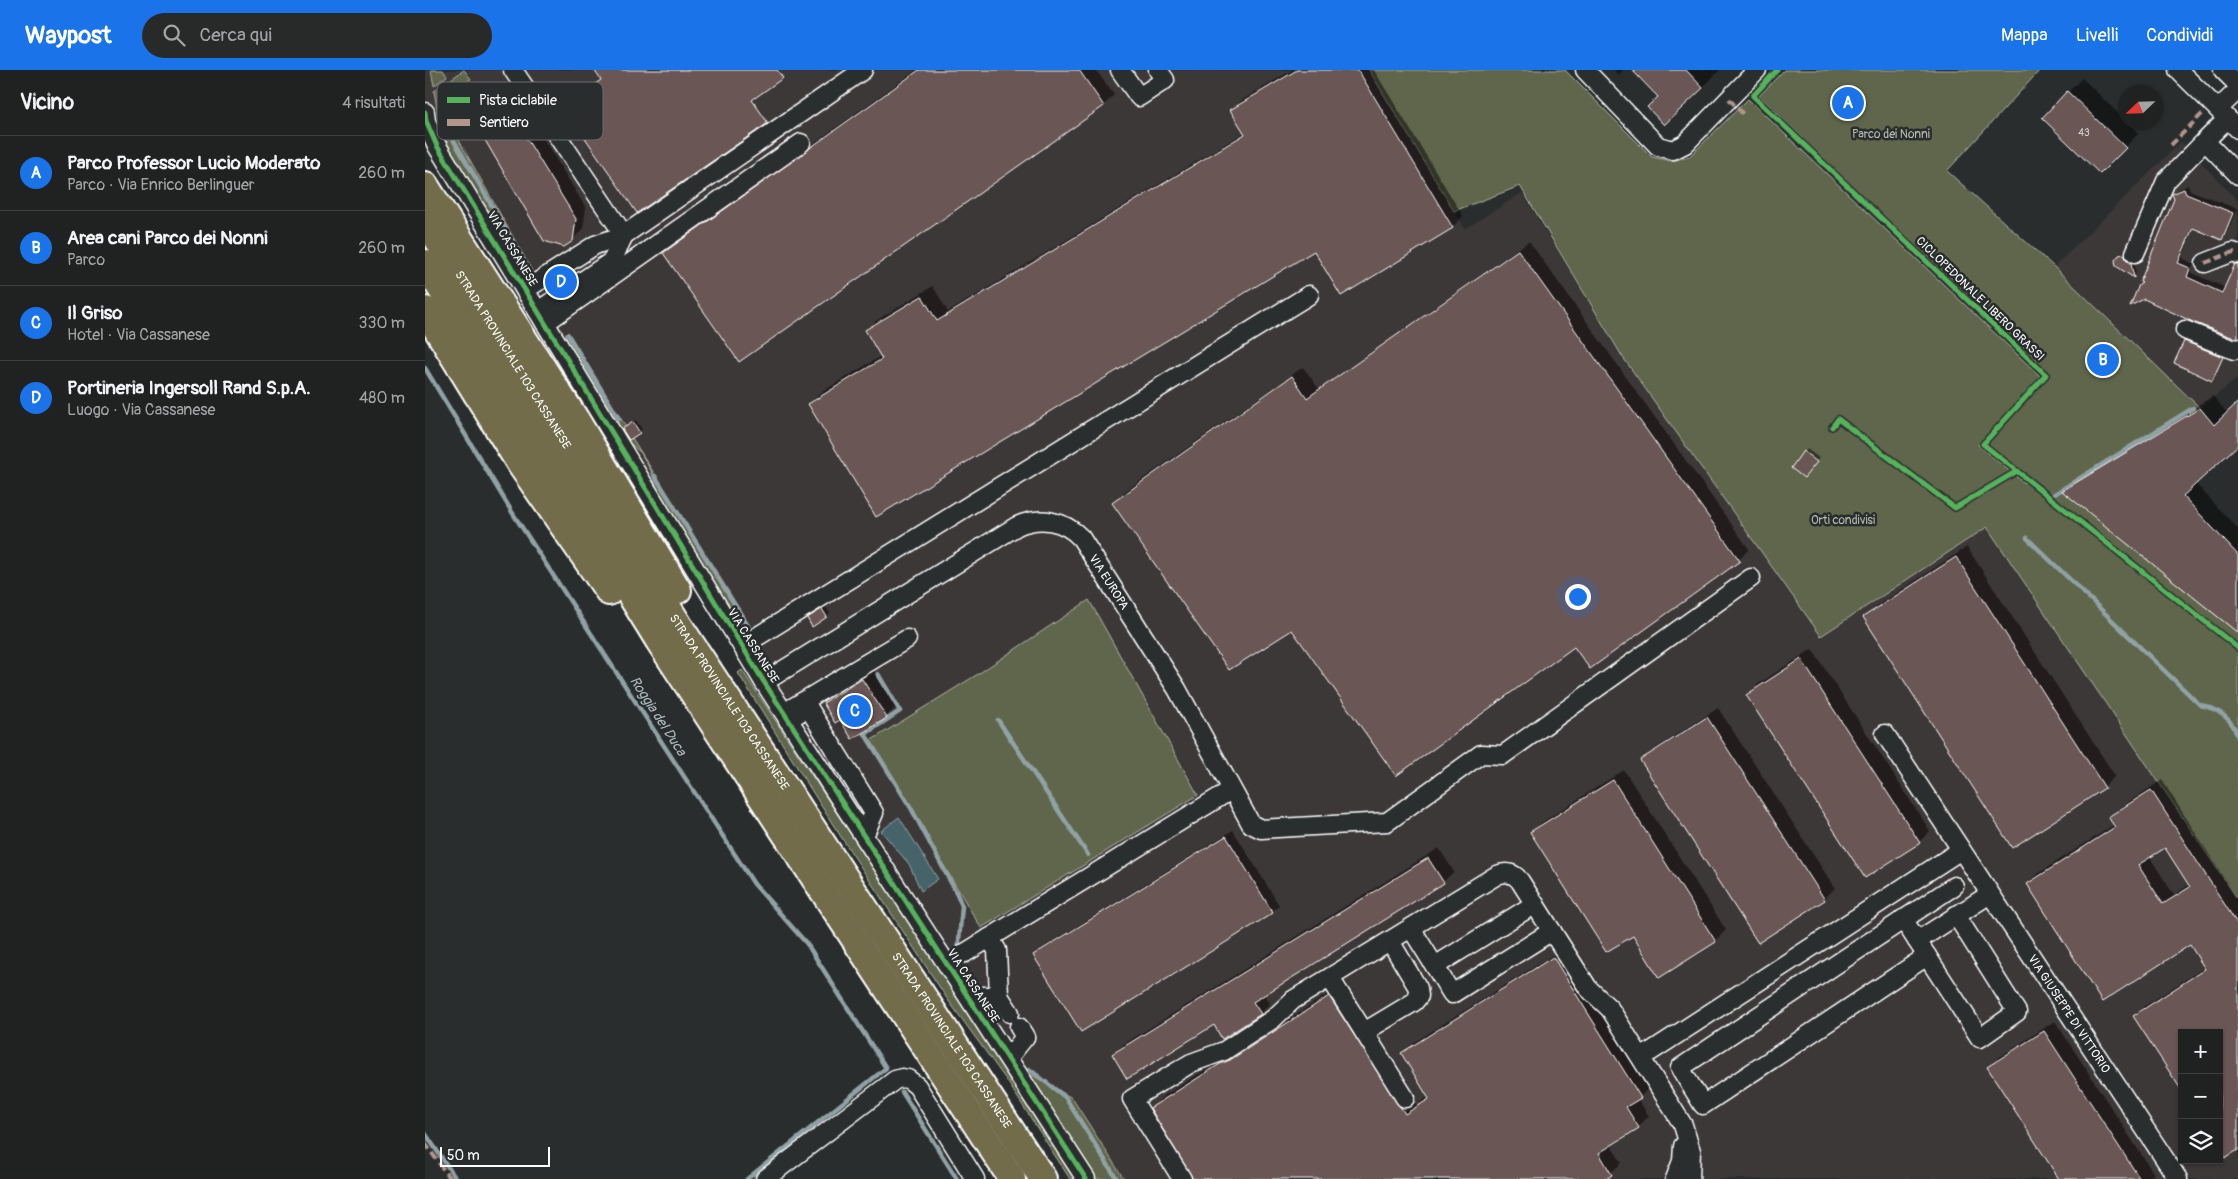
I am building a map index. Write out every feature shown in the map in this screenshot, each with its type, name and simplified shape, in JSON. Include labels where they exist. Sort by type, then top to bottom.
[{"type":"highway","points":[[425,185],[575,420],[711,645],[856,896]]},
{"type":"highway","name":"STRADA PROVINCIALE 103 CASSANESE","points":[[425,219],[679,627],[1044,1179]]},
{"type":"highway","name":"STRADA PROVINCIALE 103 CASSANESE","points":[[425,263],[659,640],[1012,1179]]},
{"type":"highway","points":[[425,310],[520,464],[664,671],[835,932],[915,1032]]},
{"type":"street","points":[[513,70],[521,82]]},
{"type":"street","points":[[525,290],[595,245],[625,235],[863,70]]},
{"type":"street","points":[[1120,70],[1139,97],[1165,80],[1158,70]]},
{"type":"street","points":[[1585,70],[1657,146],[1665,150],[1676,149],[1685,144],[1757,70]]},
{"type":"street","points":[[2178,70],[2228,119]]},
{"type":"street","points":[[2223,70],[2238,85]]},
{"type":"street","points":[[2135,254],[2166,181],[2228,119],[2238,90]]},
{"type":"street","name":"VIA CASSANESE","points":[[425,112],[426,121],[437,146],[764,682],[969,996],[1085,1179]]},
{"type":"street","points":[[561,140],[625,235]]},
{"type":"street","points":[[2205,141],[2238,175]]},
{"type":"street","points":[[541,317],[801,143]]},
{"type":"street","points":[[541,317],[612,261],[625,235]]},
{"type":"street","points":[[2205,264],[2233,252],[2238,254]]},
{"type":"street","points":[[742,646],[1309,295]]},
{"type":"street","points":[[2185,330],[2234,350],[2238,348]]},
{"type":"street","name":"VIA EUROPA","points":[[764,682],[1017,526],[1033,521],[1051,521],[1065,526],[1081,538],[1177,689],[1246,817],[1259,829],[1387,822],[1481,754],[1503,755],[1751,578]]},
{"type":"street","points":[[786,716],[907,639]]},
{"type":"street","points":[[786,716],[808,707],[874,813],[863,836]]},
{"type":"street","name":"VIA GIUSEPPE DI VITTORIO","points":[[1885,734],[2177,1179]]},
{"type":"street","points":[[817,765],[836,752]]},
{"type":"street","points":[[965,953],[1231,790]]},
{"type":"street","points":[[1650,1052],[1961,850]]},
{"type":"street","points":[[1182,1179],[1132,1099],[1191,1063],[1224,1050],[1273,1019],[1293,1000],[1503,873],[1516,876],[1588,988],[1610,1009],[1680,1121],[1691,1146],[1692,1164],[1690,1179]]},
{"type":"street","points":[[1927,956],[1703,1105],[1680,1068],[1953,886]]},
{"type":"street","points":[[1917,941],[1989,894]]},
{"type":"street","points":[[1435,966],[1535,904]]},
{"type":"street","points":[[1903,919],[1980,1038],[2017,1012],[1956,915]]},
{"type":"street","points":[[1852,921],[1867,943]]},
{"type":"street","points":[[1411,928],[1451,994],[1552,931]]},
{"type":"street","points":[[989,938],[997,950],[999,996],[1025,1037],[1008,1058]]},
{"type":"street","points":[[1364,1032],[1414,1002],[1419,996],[1418,988],[1390,941]]},
{"type":"street","points":[[1330,978],[1405,1098]]},
{"type":"street","points":[[1763,979],[1779,1002]]},
{"type":"street","points":[[969,996],[999,996]]},
{"type":"street","points":[[765,1179],[895,1080],[902,1078],[911,1080],[917,1086],[975,1179]]},
{"type":"street","points":[[1675,1179],[1681,1165],[1683,1149],[1680,1121]]},
{"type":"shaded area","points":[[425,70],[1369,70],[1465,229],[1522,193],[1622,356],[1821,636],[1987,527],[2238,900],[2238,1179],[1124,1179],[1072,1098],[1025,1071],[610,443],[425,143]]},
{"type":"shaded area","points":[[2181,142],[2238,201],[2238,378],[2200,408],[2054,267]]},
{"type":"green space","points":[[431,70],[443,70],[447,76],[434,86]]},
{"type":"green space","points":[[464,70],[471,79],[467,82],[447,82]]},
{"type":"green space","points":[[1369,70],[1565,70],[1652,157],[1672,161],[1690,156],[1748,99],[2040,376],[1978,445],[2024,483],[2029,478],[1986,444],[2048,373],[1759,96],[1784,70],[2040,70],[1947,171],[2054,267],[2200,408],[2063,491],[2238,633],[2238,900],[1987,527],[1821,636],[1622,356],[1520,186],[1454,211]]},
{"type":"green space","points":[[437,89],[437,108],[434,91]]},
{"type":"green space","points":[[446,140],[459,140],[532,271],[524,271],[455,161]]},
{"type":"green space","points":[[568,332],[626,427],[622,429],[629,440],[632,438],[750,627],[741,631],[660,497],[651,471],[641,453],[625,439],[564,337]]},
{"type":"green space","points":[[1089,600],[1198,795],[981,928],[870,741],[978,674]]},
{"type":"green space","points":[[742,670],[1009,1074],[1081,1179],[1070,1179],[1007,1081],[948,1000],[832,823],[738,673]]},
{"type":"green space","points":[[1025,1071],[1072,1098],[1124,1179],[1093,1179]]},
{"type":"water","points":[[899,817],[938,879],[921,891],[909,864],[881,831]]},
{"type":"building","points":[[594,70],[777,70],[783,78],[752,100],[768,123],[637,213],[587,140],[603,140],[603,82],[598,82],[601,80]]},
{"type":"building","points":[[919,70],[1079,70],[1104,106],[739,362],[663,253]]},
{"type":"building","points":[[1297,70],[1358,70],[1453,228],[1341,296],[1314,251],[876,517],[808,404],[882,359],[865,330],[922,296],[937,321],[1245,134],[1230,110]]},
{"type":"building","points":[[1632,70],[1686,70],[1703,88],[1664,125],[1647,107],[1658,97]]},
{"type":"building","points":[[2067,91],[2126,148],[2100,174],[2042,118]]},
{"type":"building","points":[[485,140],[527,140],[576,219],[573,241],[564,247],[544,241]]},
{"type":"building","points":[[2184,189],[2186,194],[2233,213],[2222,240],[2193,228],[2178,263],[2190,268],[2187,277],[2222,293],[2235,264],[2238,264],[2238,337],[2234,338],[2193,322],[2144,299],[2130,306],[2139,285],[2142,283],[2140,282],[2174,199],[2172,194]]},
{"type":"building","points":[[1518,250],[1740,561],[1590,669],[1574,647],[1396,776],[1292,630],[1229,670],[1112,503],[1292,376],[1307,398]]},
{"type":"building","points":[[2124,254],[2131,263],[2134,278],[2116,266],[2115,260],[2119,255]]},
{"type":"building","points":[[2184,341],[2223,357],[2212,381],[2174,363]]},
{"type":"building","points":[[2238,402],[2238,445],[2183,496],[2238,555],[2238,633],[2062,491],[2200,408],[2214,425]]},
{"type":"building","points":[[633,422],[640,433],[629,440],[622,429]]},
{"type":"building","points":[[1803,451],[1817,462],[1804,478],[1791,468]]},
{"type":"building","points":[[1956,557],[2105,788],[2012,848],[1863,617]]},
{"type":"building","points":[[822,609],[827,617],[812,627],[807,618]]},
{"type":"building","points":[[1801,659],[1920,843],[1865,878],[1746,695]]},
{"type":"building","points":[[862,679],[887,718],[852,739],[840,720],[835,723],[823,703]]},
{"type":"building","points":[[1707,717],[1825,900],[1758,943],[1640,760]]},
{"type":"building","points":[[1613,780],[1716,942],[1659,978],[1633,936],[1606,952],[1530,832]]},
{"type":"building","points":[[2151,790],[2238,925],[2238,1150],[2225,1158],[2223,1155],[2223,1029],[2178,1029],[2178,1085],[2133,1016],[2205,969],[2190,945],[2102,1002],[2027,884],[2115,827],[2108,817]],"holes":[[[2165,848],[2190,887],[2163,904],[2138,865]]]},
{"type":"building","points":[[1226,836],[1273,913],[1081,1032],[1033,955]]},
{"type":"building","points":[[1428,858],[1444,883],[1253,1002],[1261,1014],[1222,1039],[1214,1025],[1127,1079],[1112,1054]]},
{"type":"building","points":[[1553,957],[1641,1098],[1626,1107],[1639,1128],[1599,1153],[1612,1175],[1606,1179],[1193,1179],[1150,1108],[1220,1064],[1230,1060],[1329,996],[1405,1114],[1429,1099],[1401,1053]]},
{"type":"building","points":[[2044,1031],[2140,1179],[2059,1179],[1987,1067]]},
{"type":"waterway","points":[[453,140],[527,266]]},
{"type":"waterway","points":[[568,335],[619,419]]},
{"type":"waterway","name":"Roggia del Duca","points":[[425,368],[512,512],[754,884],[807,944],[886,1068],[747,1179]]},
{"type":"waterway","points":[[2053,495],[2193,408]]},
{"type":"waterway","points":[[655,476],[748,626]]},
{"type":"waterway","points":[[2027,538],[2200,705],[2219,712],[2229,720],[2238,738]]},
{"type":"waterway","points":[[878,674],[900,711],[865,734],[911,808],[957,894],[962,906],[958,952]]},
{"type":"waterway","points":[[998,720],[1088,855]]},
{"type":"waterway","points":[[1029,1069],[1065,1097],[1117,1179]]},
{"type":"waterway","name":"Roggia del Duca","points":[[902,1092],[957,1179]]},
{"type":"waterway","points":[[425,1133],[456,1179]]},
{"type":"marked path","points":[[1729,99],[1744,115]]},
{"type":"marked path","points":[[2171,145],[2205,111]]},
{"type":"marked path","points":[[2205,263],[2233,252],[2238,254]]},
{"type":"marked path","points":[[425,1143],[450,1179]]},
{"type":"cycle path","name":"CICLOPEDONALE LIBERO GRASSI","points":[[1777,70],[1753,96],[2046,375],[1983,444],[2238,648]]},
{"type":"cycle path","points":[[425,112],[426,121],[437,146],[764,682],[1086,1179]]},
{"type":"cycle path","points":[[1832,427],[1838,419],[1955,508],[2017,471]]},
{"type":"place","name":"Parco Professor Lucio Moderato","points":[[1848,103]]},
{"type":"place","name":"Portineria Ingersoll Rand S.p.A.","points":[[561,282]]},
{"type":"place","name":"Area cani Parco dei Nonni","points":[[2103,360]]},
{"type":"place","name":"Il Griso","points":[[855,711]]},
{"type":"park label","name":"Parco dei Nonni","points":[[1891,134]]},
{"type":"park label","name":"Orti condivisi","points":[[1843,520]]}]
